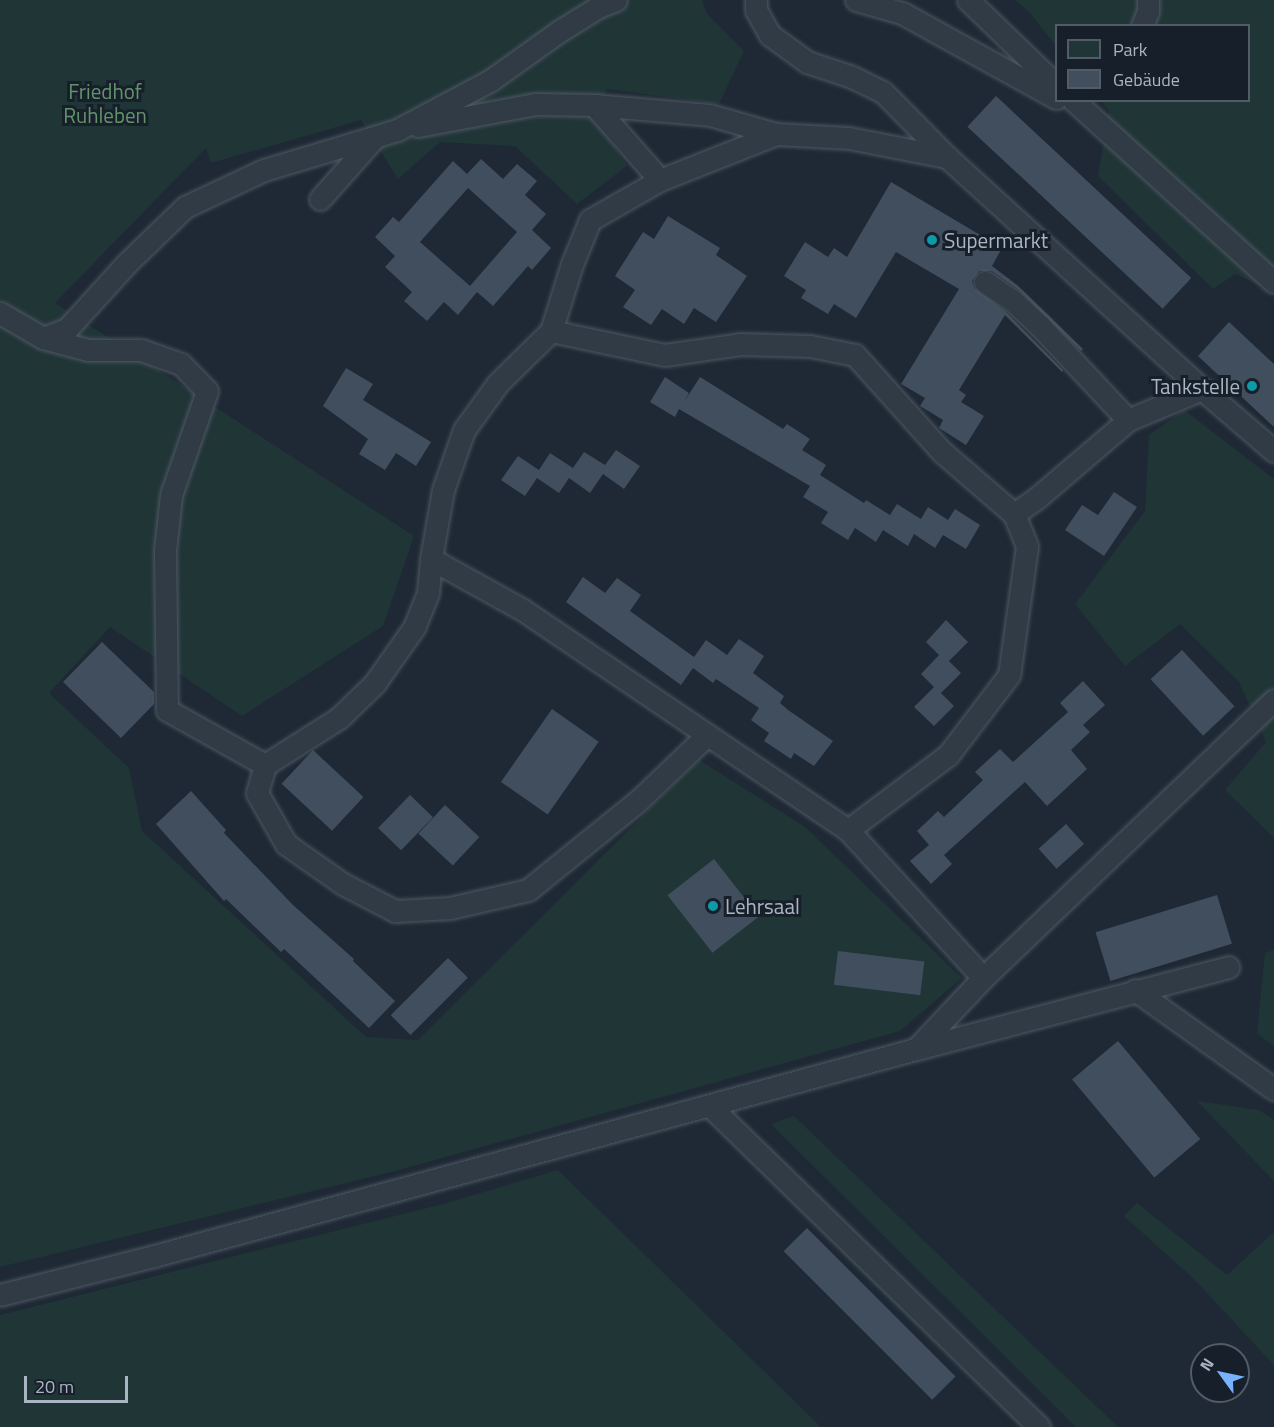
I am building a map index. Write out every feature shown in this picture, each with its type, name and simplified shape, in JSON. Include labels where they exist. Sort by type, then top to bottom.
[{"type":"lane","points":[[43,338],[68,329],[127,263],[186,207],[264,170],[397,130],[490,80],[558,32],[598,7],[616,0]]},
{"type":"lane","points":[[756,0],[756,10],[770,35],[807,62],[852,77],[883,92],[947,157],[1202,389],[1274,451]]},
{"type":"lane","points":[[856,0],[902,13],[1055,97]]},
{"type":"lane","points":[[968,0],[1055,84]]},
{"type":"lane","points":[[1143,24],[1148,11],[1148,0]]},
{"type":"lane","points":[[1069,102],[1096,109]]},
{"type":"lane","points":[[1078,102],[1096,109],[1274,282]]},
{"type":"lane","points":[[397,130],[536,104],[594,105],[710,115],[776,134],[849,138],[947,157]]},
{"type":"lane","points":[[594,105],[660,180]]},
{"type":"lane","points":[[707,735],[639,800],[528,890],[450,908],[395,910],[343,884],[286,844],[257,793],[265,765],[339,718],[375,683],[415,626],[428,594],[431,558],[443,490],[464,430],[498,383],[551,331],[572,264],[590,220],[660,180],[776,134]]},
{"type":"lane","points":[[320,199],[375,138]]},
{"type":"lane","points":[[986,282],[1012,300],[1039,325],[1128,420]]},
{"type":"lane","points":[[0,313],[43,338],[88,350],[141,350],[181,364],[207,391],[171,495],[165,550],[167,710],[265,765]]},
{"type":"lane","points":[[551,331],[665,355],[740,344],[810,346],[855,356],[941,451],[1014,514],[1027,546],[1009,675],[948,755],[848,830]]},
{"type":"lane","points":[[1014,514],[1038,497],[1128,420],[1202,389]]},
{"type":"lane","points":[[431,558],[523,610],[848,830],[982,978]]},
{"type":"lane","points":[[916,1049],[982,978],[1274,700]]},
{"type":"lane","points":[[0,1295],[166,1253],[1135,990],[1228,967]]},
{"type":"lane","points":[[1135,990],[1274,1089]]},
{"type":"lane","points":[[710,1106],[1039,1427]]},
{"type":"green space","name":"Friedhof Ruhleben","points":[[0,0],[702,0],[707,14],[744,51],[719,104],[607,89],[594,117],[627,166],[577,204],[515,146],[440,142],[398,179],[361,120],[211,163],[206,148],[55,303],[414,536],[383,626],[242,716],[110,627],[49,693],[129,768],[142,831],[366,1037],[418,1040],[699,760],[805,827],[962,978],[900,1031],[395,1171],[0,1267]]},
{"type":"green space","points":[[1015,0],[1274,0],[1274,291],[1235,274],[1213,289],[1098,176],[1109,111],[1102,102],[1250,102],[1250,24],[1055,24],[1055,45],[1030,13]]},
{"type":"green space","points":[[1184,410],[1274,479],[1274,838],[1225,790],[1266,742],[1239,682],[1180,624],[1125,666],[1075,604],[1145,511],[1149,435]]},
{"type":"green space","points":[[1274,950],[1274,1046],[1257,1034],[1265,953]]},
{"type":"green space","points":[[1197,1101],[1259,1110],[1274,1120],[1274,1181]]},
{"type":"green space","points":[[794,1116],[1118,1427],[1076,1427],[771,1124]]},
{"type":"green space","points":[[558,1170],[821,1427],[0,1427],[0,1315],[447,1203]]},
{"type":"green space","points":[[1137,1203],[1227,1275],[1274,1232],[1274,1365],[1193,1278],[1124,1216]]},
{"type":"building","points":[[996,96],[1191,278],[1163,309],[967,127]]},
{"type":"building","points":[[481,159],[503,179],[517,164],[537,181],[525,195],[546,214],[532,230],[551,248],[532,270],[528,266],[493,306],[477,292],[458,315],[444,302],[427,321],[404,301],[412,292],[385,267],[395,256],[375,237],[393,217],[399,222],[453,161],[467,174]],"holes":[[[468,188],[517,232],[470,286],[420,242]]]},
{"type":"building","points":[[891,182],[1002,248],[992,266],[1017,285],[1083,349],[1081,351],[1019,290],[992,271],[979,271],[972,281],[974,288],[1004,310],[1063,370],[1062,372],[1005,315],[959,390],[966,395],[961,402],[984,416],[966,445],[939,428],[943,420],[920,406],[925,398],[901,384],[959,289],[896,252],[856,318],[834,304],[828,314],[801,298],[806,290],[784,276],[805,242],[828,257],[834,248],[847,257]]},
{"type":"building","points":[[668,216],[720,248],[716,255],[747,276],[716,322],[694,308],[684,324],[662,309],[651,325],[623,307],[635,290],[615,276],[643,232],[654,239]]},
{"type":"building","name":"Tankstelle","points":[[1229,322],[1274,364],[1274,427],[1198,356]]},
{"type":"building","points":[[346,368],[373,384],[363,400],[431,442],[416,466],[396,453],[385,470],[359,454],[368,439],[323,406]]},
{"type":"building","points":[[665,377],[689,393],[684,402],[700,377],[783,429],[787,424],[810,439],[802,450],[826,465],[820,475],[864,503],[866,500],[890,515],[897,504],[921,519],[928,507],[948,520],[955,509],[980,525],[966,549],[943,535],[935,548],[914,534],[908,546],[883,530],[876,542],[855,528],[848,540],[821,523],[828,512],[803,497],[810,486],[679,409],[675,417],[650,402]]},
{"type":"building","points":[[616,450],[640,466],[624,489],[603,474],[590,493],[569,478],[559,493],[537,478],[525,496],[501,480],[518,456],[539,470],[550,453],[573,468],[584,452],[605,465]]},
{"type":"building","points":[[1114,492],[1137,507],[1104,556],[1065,530],[1082,505],[1098,515]]},
{"type":"building","points":[[583,577],[605,593],[617,578],[641,595],[630,611],[694,657],[706,640],[727,655],[739,639],[764,656],[753,673],[784,696],[780,703],[833,741],[814,766],[794,753],[791,759],[764,741],[769,733],[751,720],[759,708],[716,679],[713,683],[693,668],[681,685],[566,602]]},
{"type":"building","points":[[946,620],[968,642],[949,661],[961,673],[941,693],[954,706],[934,726],[914,707],[934,687],[921,674],[939,655],[926,642]]},
{"type":"building","points":[[102,642],[154,692],[154,704],[121,738],[63,682]]},
{"type":"building","points":[[1182,650],[1235,706],[1203,736],[1151,679]]},
{"type":"building","points":[[1083,681],[1105,705],[1083,725],[1090,732],[1071,750],[1087,769],[1047,806],[1025,782],[944,855],[952,864],[931,884],[910,861],[929,845],[917,831],[938,811],[944,817],[983,780],[975,772],[1000,749],[1013,762],[1068,712],[1060,703]]},
{"type":"building","points":[[552,709],[599,742],[548,815],[501,782]]},
{"type":"building","points":[[313,750],[363,797],[332,831],[282,784]]},
{"type":"building","points":[[191,791],[226,830],[224,833],[293,905],[354,959],[353,961],[395,1001],[369,1028],[284,949],[281,952],[226,899],[224,901],[156,824]]},
{"type":"building","points":[[410,795],[433,817],[401,850],[378,828]]},
{"type":"building","points":[[445,805],[479,837],[453,866],[418,834]]},
{"type":"building","points":[[1066,824],[1084,844],[1057,869],[1039,849]]},
{"type":"building","name":"Lehrsaal","points":[[714,859],[759,917],[712,953],[668,895]]},
{"type":"building","points":[[1217,895],[1232,944],[1110,981],[1096,932]]},
{"type":"building","points":[[838,951],[924,962],[920,995],[834,985]]},
{"type":"building","points":[[448,958],[468,978],[411,1035],[391,1015]]},
{"type":"building","points":[[1118,1041],[1200,1139],[1154,1178],[1072,1080]]},
{"type":"building","points":[[807,1228],[955,1376],[932,1400],[784,1251]]},
{"type":"place","name":"Supermarkt","points":[[932,240]]},
{"type":"place","name":"Tankstelle","points":[[1252,386]]},
{"type":"place","name":"Lehrsaal","points":[[713,906]]}]
